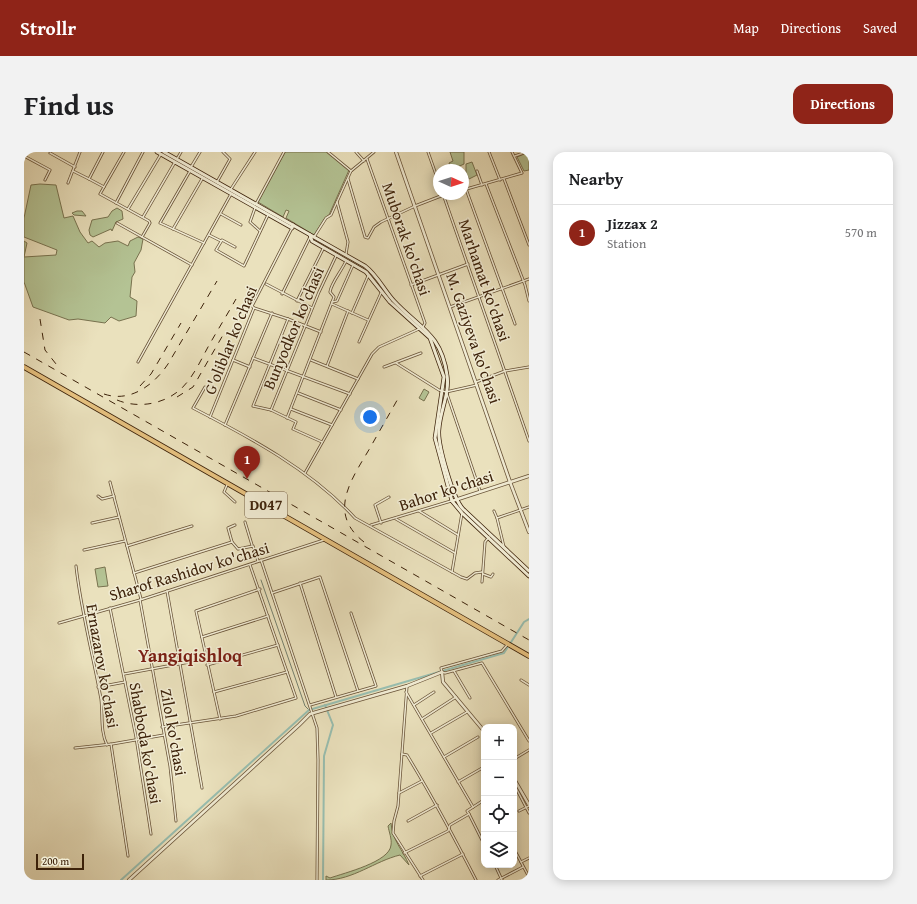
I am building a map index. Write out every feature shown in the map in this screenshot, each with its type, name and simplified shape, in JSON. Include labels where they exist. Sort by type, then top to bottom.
[{"type":"main road","points":[[157,152],[163,153],[231,189],[268,215],[312,236],[371,272],[393,300],[422,328],[430,338],[444,374],[445,392],[435,428],[435,438],[454,500],[462,513],[529,576]]},
{"type":"main road","points":[[191,169],[203,178],[231,194],[251,202]]},
{"type":"main road","points":[[256,206],[293,227]]},
{"type":"main road","points":[[312,236],[311,240],[369,274],[382,292],[395,306],[422,328]]},
{"type":"main road","name":"D047","points":[[24,367],[529,656]]},
{"type":"main road","points":[[454,500],[529,571]]},
{"type":"street","points":[[68,183],[80,152]]},
{"type":"street","points":[[89,179],[103,152]]},
{"type":"street","points":[[124,152],[100,194],[143,217],[150,223],[142,237]]},
{"type":"street","points":[[116,203],[143,152]]},
{"type":"street","points":[[143,217],[182,152]]},
{"type":"street","points":[[200,152],[160,223],[204,243]]},
{"type":"street","points":[[217,182],[230,159],[223,152]]},
{"type":"street","points":[[231,189],[255,152]]},
{"type":"street","points":[[260,231],[250,222],[256,206],[284,152]]},
{"type":"street","points":[[328,152],[351,172]]},
{"type":"street","points":[[356,152],[364,161]]},
{"type":"street","points":[[282,294],[312,236],[330,215],[351,172],[374,152]]},
{"type":"street","name":"M. Gaziyeva ko'chasi","points":[[396,152],[520,511],[529,532]]},
{"type":"street","points":[[428,152],[433,166]]},
{"type":"street","points":[[489,152],[500,180]]},
{"type":"street","points":[[469,188],[522,173],[512,152]]},
{"type":"street","points":[[514,157],[526,152]]},
{"type":"street","points":[[50,153],[75,167]]},
{"type":"street","points":[[128,209],[163,153]]},
{"type":"street","points":[[24,156],[50,170],[45,180]]},
{"type":"street","name":"Muborak ko'chasi","points":[[367,159],[410,285],[425,322],[422,328]]},
{"type":"street","points":[[73,171],[104,187]]},
{"type":"street","points":[[477,171],[482,185]]},
{"type":"street","points":[[173,229],[203,178]]},
{"type":"street","points":[[348,179],[365,237],[368,238],[374,227],[387,219],[433,198]]},
{"type":"street","points":[[504,179],[529,245]]},
{"type":"street","points":[[486,184],[524,281],[529,301]]},
{"type":"street","points":[[138,362],[231,194]]},
{"type":"street","points":[[469,197],[515,324]]},
{"type":"street","name":"Marhamat ko'chasi","points":[[445,200],[529,441]]},
{"type":"street","points":[[337,202],[348,242],[345,255]]},
{"type":"street","points":[[220,214],[241,225]]},
{"type":"street","points":[[221,241],[216,250],[244,266],[268,215]]},
{"type":"street","points":[[117,223],[192,265]]},
{"type":"street","name":"G'oliblar ko'chasi","points":[[210,417],[254,308],[252,306],[265,284],[293,227]]},
{"type":"street","points":[[209,235],[235,247]]},
{"type":"street","points":[[297,301],[324,247]]},
{"type":"street","name":"Bunyodkor ko'chasi","points":[[271,410],[312,308],[337,254]]},
{"type":"street","points":[[287,418],[334,298],[330,292],[330,286],[340,274],[347,260]]},
{"type":"street","points":[[332,303],[337,301],[354,264]]},
{"type":"street","points":[[410,285],[468,264]]},
{"type":"street","points":[[352,313],[369,274]]},
{"type":"street","points":[[450,307],[480,298],[529,279]]},
{"type":"street","points":[[265,284],[312,308]]},
{"type":"street","points":[[359,342],[382,292]]},
{"type":"street","points":[[332,303],[368,320]]},
{"type":"street","points":[[254,308],[272,313],[321,332]]},
{"type":"street","points":[[327,366],[348,311]]},
{"type":"street","points":[[225,426],[272,313]]},
{"type":"street","points":[[288,319],[253,406],[271,410],[296,422],[293,429],[322,442]]},
{"type":"street","points":[[305,473],[372,354],[380,347],[422,328]]},
{"type":"street","points":[[384,366],[421,353]]},
{"type":"street","points":[[254,358],[287,369],[350,394]]},
{"type":"street","points":[[233,360],[250,367]]},
{"type":"street","points":[[310,360],[358,379]]},
{"type":"street","points":[[396,362],[439,390],[445,392],[477,384],[505,371],[529,367]]},
{"type":"street","points":[[205,387],[193,408],[288,461],[305,473],[355,518],[371,525],[452,572],[467,579],[475,573],[482,573],[491,577],[493,574]]},
{"type":"street","points":[[298,392],[341,410]]},
{"type":"street","points":[[445,392],[480,491]]},
{"type":"street","points":[[291,409],[332,425]]},
{"type":"street","name":"Bahor ko'chasi","points":[[371,525],[529,476]]},
{"type":"street","name":"Zilol ko'chasi","points":[[110,482],[140,599],[164,735],[176,821]]},
{"type":"street","points":[[228,484],[224,492],[235,502]]},
{"type":"street","points":[[98,496],[102,499],[114,496]]},
{"type":"street","points":[[382,522],[375,505],[389,497]]},
{"type":"street","points":[[497,518],[529,507]]},
{"type":"street","points":[[419,511],[458,535]]},
{"type":"street","points":[[494,511],[505,548]]},
{"type":"street","points":[[452,572],[462,513]]},
{"type":"street","points":[[92,523],[119,518]]},
{"type":"street","points":[[396,518],[455,553]]},
{"type":"street","points":[[245,522],[258,561]]},
{"type":"street","points":[[235,525],[228,528],[232,542],[238,549],[253,546]]},
{"type":"street","points":[[127,546],[192,526]]},
{"type":"street","points":[[482,582],[484,577],[482,573],[485,542],[489,538]]},
{"type":"street","name":"Sharof Rashidov ko'chasi","points":[[59,623],[167,591],[326,539]]},
{"type":"street","points":[[84,550],[125,541]]},
{"type":"street","points":[[134,573],[232,542]]},
{"type":"street","points":[[261,560],[310,705],[318,737],[317,880]]},
{"type":"street","points":[[162,727],[220,719],[296,698],[260,589],[250,564]]},
{"type":"street","name":"Ernazarov ko'chasi","points":[[76,566],[83,616],[102,710],[103,734],[107,745]]},
{"type":"street","points":[[272,593],[300,582],[320,577],[358,691]]},
{"type":"street","points":[[300,582],[336,697]]},
{"type":"street","points":[[220,719],[197,610],[260,589]]},
{"type":"street","points":[[167,591],[202,788]]},
{"type":"street","name":"Shabboda ko'chasi","points":[[110,608],[136,740],[151,834]]},
{"type":"street","points":[[310,705],[376,686],[351,613]]},
{"type":"street","points":[[202,637],[268,616]]},
{"type":"street","points":[[481,727],[443,682],[441,668],[502,650],[510,644]]},
{"type":"street","points":[[208,665],[278,645]]},
{"type":"street","points":[[124,674],[206,658]]},
{"type":"street","points":[[129,880],[312,713],[407,686],[442,672],[445,674],[482,663],[529,741]]},
{"type":"street","points":[[454,671],[470,698]]},
{"type":"street","points":[[214,693],[288,672]]},
{"type":"street","points":[[521,680],[529,685]]},
{"type":"street","points":[[98,687],[125,682]]},
{"type":"street","points":[[407,686],[399,793],[393,833],[404,853],[423,880]]},
{"type":"street","points":[[406,692],[473,807]]},
{"type":"street","points":[[414,705],[434,692]]},
{"type":"street","points":[[422,719],[456,697]]},
{"type":"street","points":[[430,733],[468,711]]},
{"type":"street","points":[[75,748],[107,745],[164,735]]},
{"type":"street","points":[[444,757],[478,737]]},
{"type":"street","name":"Ernazarov ko'chasi","points":[[111,744],[128,856]]},
{"type":"street","points":[[517,757],[529,750]]},
{"type":"street","points":[[402,754],[408,755],[437,805],[475,879],[471,880]]},
{"type":"street","points":[[458,782],[481,769]]},
{"type":"street","points":[[399,793],[423,780]]},
{"type":"street","points":[[517,784],[529,806],[519,811]]},
{"type":"street","points":[[517,790],[529,813]]},
{"type":"street","points":[[481,802],[467,811],[481,838]]},
{"type":"street","points":[[408,821],[437,805]]},
{"type":"street","points":[[404,853],[448,831],[449,827],[469,814]]},
{"type":"street","points":[[420,876],[463,854]]},
{"type":"street","points":[[517,855],[529,877]]},
{"type":"street","points":[[521,862],[529,858]]},
{"type":"street","points":[[498,880],[524,866]]},
{"type":"street","points":[[496,868],[502,879]]},
{"type":"green space","points":[[285,152],[327,152],[349,170],[329,215],[325,218],[314,235],[286,218],[289,211],[286,210],[283,217],[258,202]]},
{"type":"green space","points":[[450,152],[464,152],[464,164],[449,164],[453,161]]},
{"type":"green space","points":[[529,152],[529,170],[524,171],[517,157]]},
{"type":"green space","points":[[472,162],[477,175],[469,179],[469,164],[466,164]]},
{"type":"green space","points":[[31,185],[56,185],[64,218],[73,216],[80,232],[88,243],[92,241],[99,247],[105,243],[118,241],[128,246],[130,241],[138,237],[143,239],[141,250],[134,263],[135,272],[132,277],[130,297],[137,301],[136,316],[119,321],[111,317],[105,323],[78,319],[69,320],[33,307],[24,282],[24,257],[56,255],[57,250],[24,237],[24,218]]},
{"type":"green space","points":[[117,208],[122,211],[123,219],[116,222],[112,231],[111,229],[93,237],[90,235],[89,230],[92,220],[108,217],[112,211]]},
{"type":"green space","points":[[82,211],[86,216],[74,215],[72,213]]},
{"type":"green space","points":[[24,241],[27,243],[24,257]]},
{"type":"green space","points":[[424,389],[429,392],[424,401],[419,398]]},
{"type":"green space","points":[[105,567],[108,586],[98,587],[95,569]]},
{"type":"green space","points":[[391,823],[393,835],[409,865],[400,855],[382,861],[355,874],[326,880],[326,876],[330,878],[355,870],[383,857],[389,851],[391,845],[388,826]]},
{"type":"waterway","points":[[261,580],[305,706],[309,710]]},
{"type":"waterway","points":[[121,880],[309,710],[504,653],[524,622],[529,619]]},
{"type":"waterway","points":[[323,880],[324,756],[333,725],[325,705]]},
{"type":"railway","points":[[104,394],[114,396],[132,394],[156,379],[168,364],[217,281]]},
{"type":"railway","points":[[117,400],[126,403],[146,404],[174,395],[188,381],[196,369],[236,299]]},
{"type":"railway","points":[[40,319],[45,350],[60,369]]},
{"type":"railway","points":[[140,386],[151,374],[181,323]]},
{"type":"railway","points":[[177,397],[193,387],[223,335]]},
{"type":"railway","points":[[24,352],[529,640]]},
{"type":"railway","points":[[364,542],[353,531],[347,520],[345,508],[346,496],[356,472],[400,395]]},
{"type":"place","name":"Jizzax 2","points":[[247,479]]},
{"type":"district","name":"Yangiqishloq","points":[[190,656]]}]
